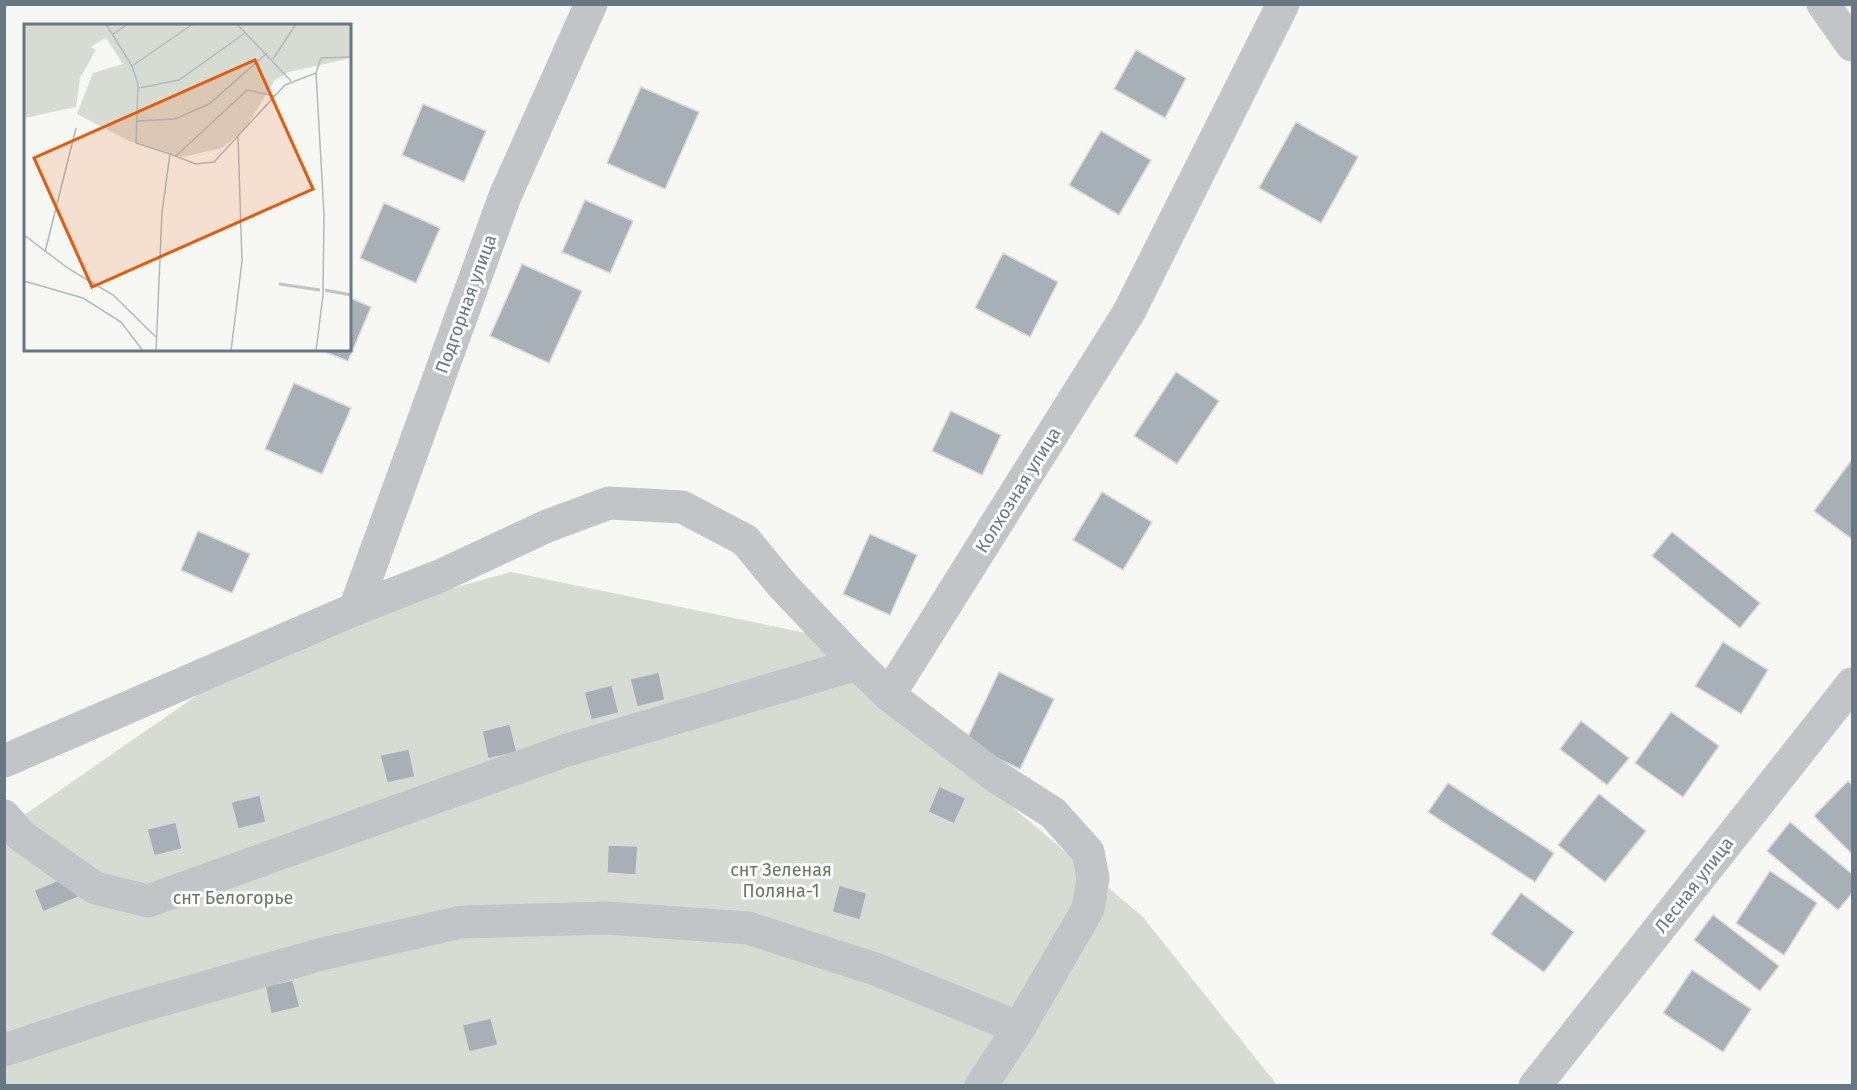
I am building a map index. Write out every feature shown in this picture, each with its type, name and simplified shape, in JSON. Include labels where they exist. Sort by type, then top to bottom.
[{"type":"street","name":"Подгорная улица","points":[[355,609],[505,196],[591,4]]},
{"type":"street","name":"Колхозная улица","points":[[889,695],[1129,312],[1283,4]]},
{"type":"street","points":[[1823,4],[1852,45]]},
{"type":"street","points":[[4,761],[355,609],[440,576],[547,526],[609,503],[681,507],[745,540],[783,586],[889,695],[995,776],[1053,813],[1088,852],[1093,878],[1088,909],[1019,1028],[981,1086]]},
{"type":"street","points":[[4,816],[20,835],[95,888],[148,901],[564,751],[857,664]]},
{"type":"street","name":"Лесная улица","points":[[1535,1086],[1852,684]]},
{"type":"street","points":[[4,1050],[123,1011],[322,954],[461,922],[606,918],[748,928],[878,970],[1019,1028]]},
{"type":"green space","name":"снт Зеленая Поляна-1","points":[[511,572],[806,633],[1142,916],[1277,1085],[5,1085],[4,829],[284,635]]},
{"type":"building","points":[[1136,50],[1186,78],[1165,118],[1114,89]]},
{"type":"building","points":[[641,87],[699,112],[665,189],[607,163]]},
{"type":"building","points":[[423,104],[486,131],[464,182],[402,155]]},
{"type":"building","points":[[1296,122],[1358,157],[1321,223],[1259,188]]},
{"type":"building","points":[[1101,131],[1151,160],[1119,215],[1069,185]]},
{"type":"building","points":[[585,200],[633,221],[610,273],[562,252]]},
{"type":"building","points":[[384,203],[440,228],[416,283],[360,258]]},
{"type":"building","points":[[1003,253],[1058,282],[1030,337],[975,308]]},
{"type":"building","points":[[522,264],[582,291],[549,363],[490,336]]},
{"type":"building","points":[[351,298],[371,307],[348,361],[323,351],[351,351]]},
{"type":"building","points":[[1176,372],[1219,401],[1177,464],[1134,436]]},
{"type":"building","points":[[294,383],[351,408],[322,474],[265,449]]},
{"type":"building","points":[[951,411],[1001,435],[982,475],[932,451]]},
{"type":"building","points":[[1852,462],[1852,539],[1814,511]]},
{"type":"building","points":[[1102,492],[1152,522],[1123,570],[1073,540]]},
{"type":"building","points":[[198,531],[250,554],[232,593],[181,570]]},
{"type":"building","points":[[1672,532],[1760,603],[1740,628],[1652,556]]},
{"type":"building","points":[[870,534],[917,555],[890,615],[843,594]]},
{"type":"building","points":[[1723,642],[1768,670],[1741,714],[1695,686]]},
{"type":"building","points":[[659,672],[665,700],[637,707],[630,679]]},
{"type":"building","points":[[999,672],[1054,699],[1020,769],[965,743]]},
{"type":"building","points":[[612,685],[619,713],[591,720],[584,692]]},
{"type":"building","points":[[1671,712],[1719,746],[1683,797],[1635,763]]},
{"type":"building","points":[[1581,721],[1629,758],[1607,785],[1560,749]]},
{"type":"building","points":[[510,724],[517,752],[488,759],[482,731]]},
{"type":"building","points":[[409,749],[415,777],[387,783],[380,755]]},
{"type":"building","points":[[1848,781],[1852,785],[1852,854],[1814,816]]},
{"type":"building","points":[[1448,783],[1554,853],[1535,882],[1428,812]]},
{"type":"building","points":[[939,786],[966,798],[954,824],[928,812]]},
{"type":"building","points":[[1599,794],[1646,831],[1605,882],[1558,845]]},
{"type":"building","points":[[260,795],[266,822],[238,829],[231,802]]},
{"type":"building","points":[[176,822],[182,849],[154,856],[147,829]]},
{"type":"building","points":[[1790,822],[1852,874],[1852,893],[1838,910],[1767,851]]},
{"type":"building","points":[[608,845],[638,846],[636,875],[607,873]]},
{"type":"building","points":[[1770,871],[1817,903],[1784,955],[1736,923]]},
{"type":"building","points":[[71,875],[79,897],[43,912],[34,890]]},
{"type":"building","points":[[839,885],[867,893],[860,920],[832,912]]},
{"type":"building","points":[[1521,893],[1574,932],[1544,972],[1491,934]]},
{"type":"building","points":[[1713,915],[1779,966],[1760,991],[1694,940]]},
{"type":"building","points":[[1692,970],[1751,1009],[1723,1052],[1663,1013]]},
{"type":"building","points":[[293,980],[300,1007],[271,1014],[265,986]]},
{"type":"building","points":[[491,1018],[498,1045],[469,1052],[462,1025]]},
{"type":"park label","name":"снт Белогорье","points":[[233,898]]}]
